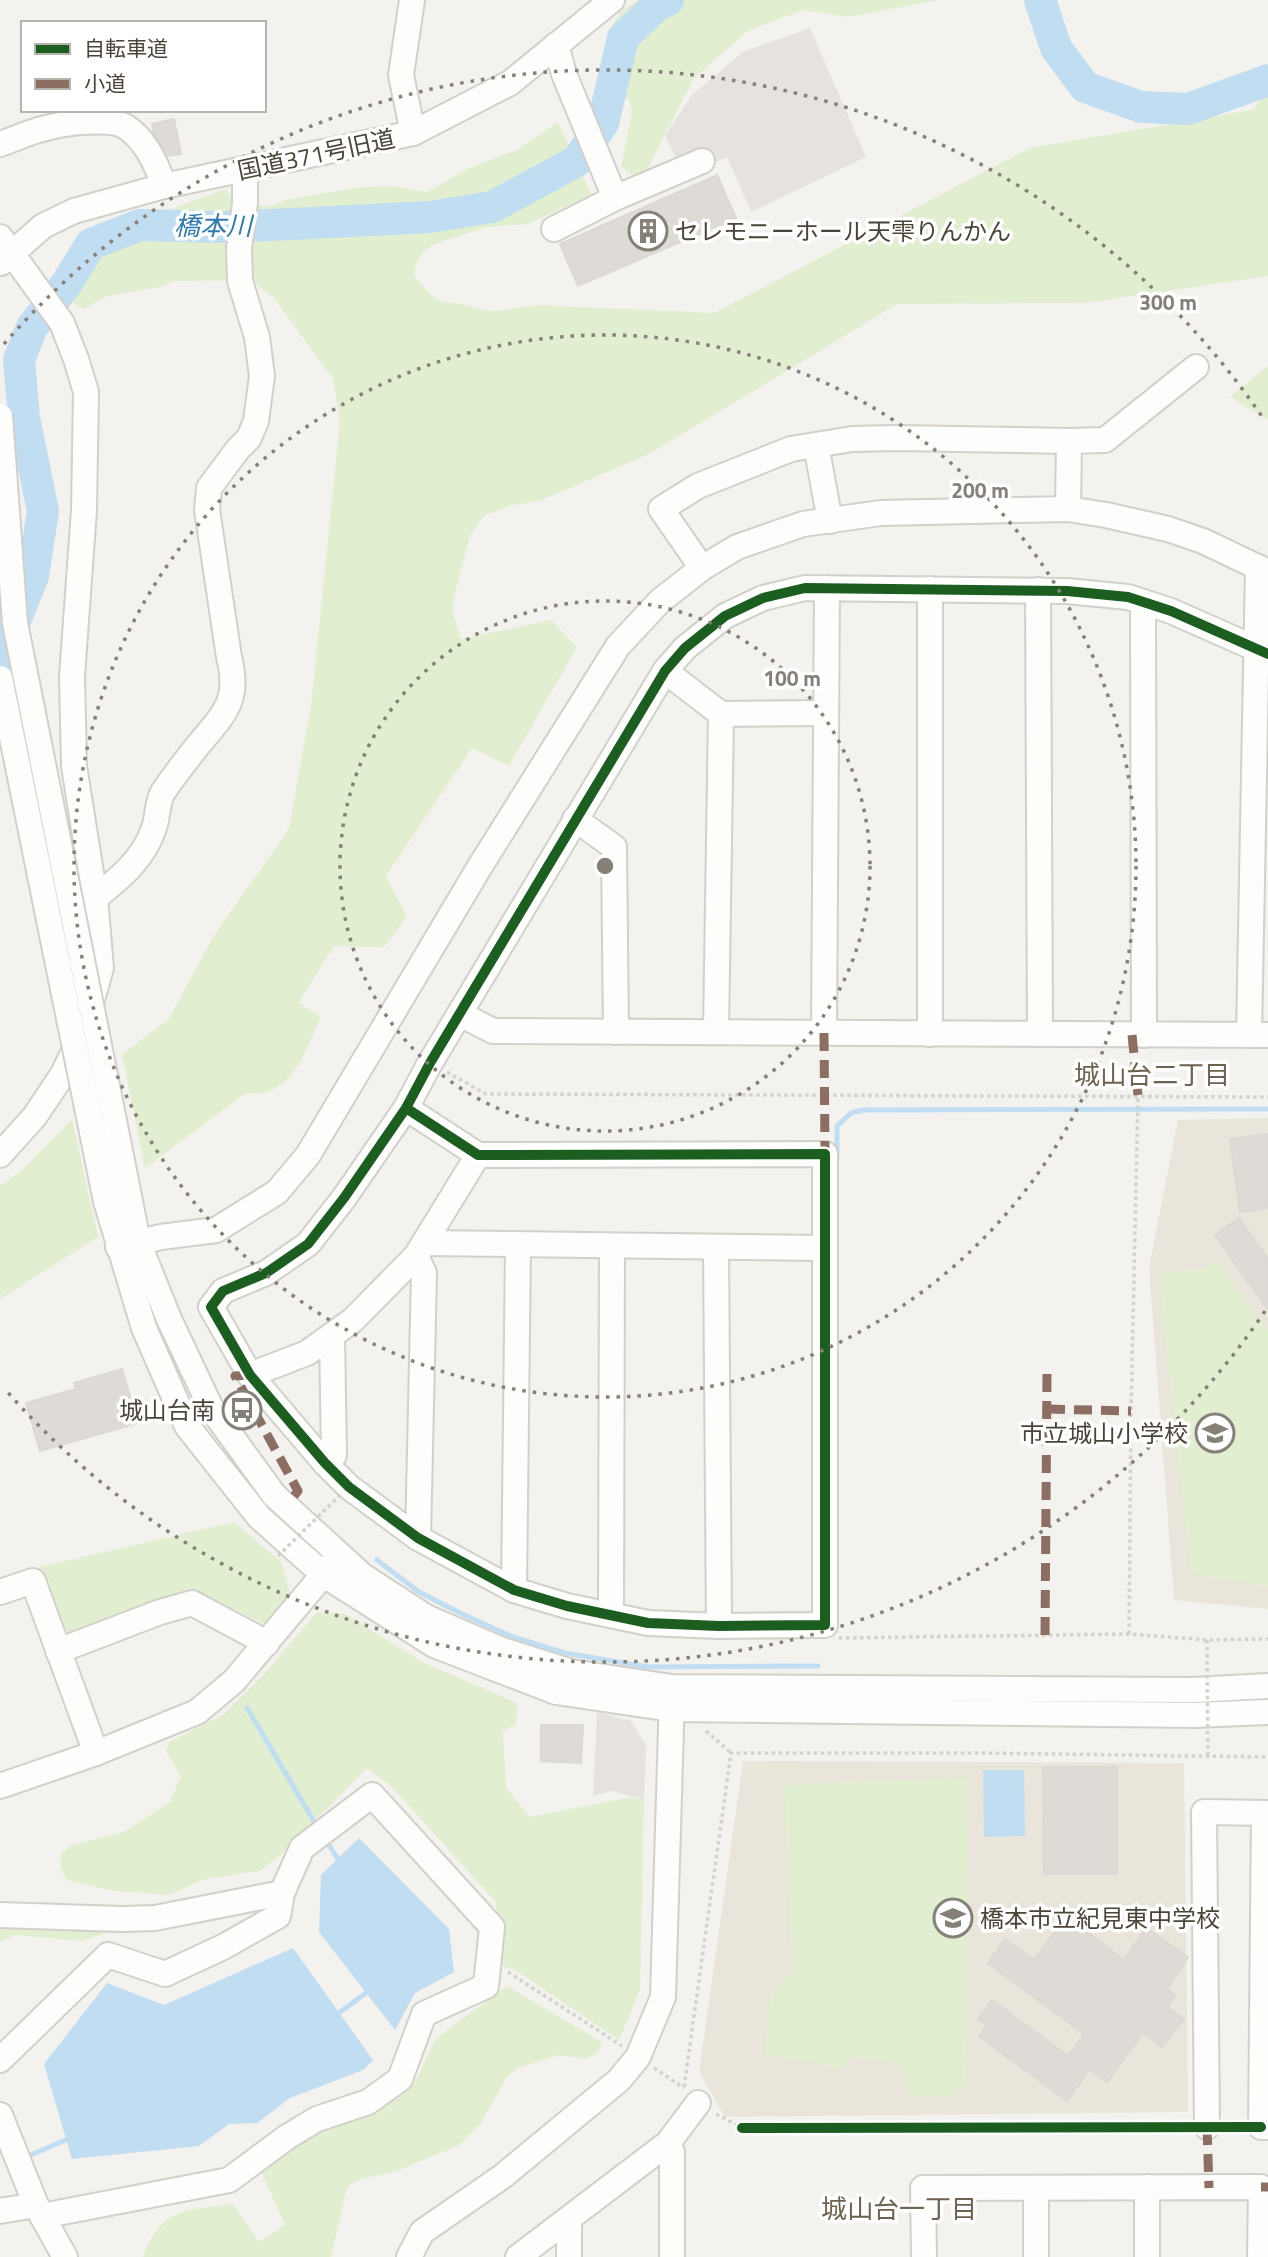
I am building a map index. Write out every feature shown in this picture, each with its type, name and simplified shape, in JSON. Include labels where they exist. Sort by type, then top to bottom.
[{"type":"street","points":[[412,0],[401,75],[413,132]]},
{"type":"street","name":"国道371号旧道","points":[[4,251],[43,226],[74,211],[163,186],[248,170],[413,132],[510,83],[612,0]]},
{"type":"street","points":[[556,46],[564,74],[613,193]]},
{"type":"street","points":[[0,144],[47,127],[111,122],[126,127],[147,150],[158,168],[163,186]]},
{"type":"street","points":[[554,229],[613,193],[702,161]]},
{"type":"street","points":[[95,898],[125,874],[139,856],[153,831],[161,795],[199,744],[217,725],[232,698],[234,676],[207,510],[209,488],[237,449],[249,438],[256,421],[262,376],[257,337],[240,281],[239,248],[248,170]]},
{"type":"street","points":[[0,1155],[35,1116],[63,1074],[83,1032],[101,968],[95,898],[74,766],[72,689],[84,510],[86,392],[62,323],[33,282],[4,251]]},
{"type":"street","points":[[702,568],[661,509],[698,486],[791,449],[852,439],[1069,442],[1105,440],[1196,368]]},
{"type":"street","points":[[0,416],[15,623],[117,1198]]},
{"type":"street","points":[[1068,509],[1069,442]]},
{"type":"street","points":[[816,445],[830,521]]},
{"type":"street","points":[[128,1245],[161,1237],[216,1230],[276,1192],[308,1155],[478,868],[618,646],[660,601],[702,568],[737,547],[803,524],[881,513],[1068,509],[1106,514],[1168,530],[1203,541],[1263,569],[1259,1035],[493,1031],[460,1014]]},
{"type":"street","points":[[406,1108],[478,1155],[825,1154],[825,1625],[719,1626],[648,1623],[567,1606],[514,1590],[418,1538],[349,1487],[250,1375],[211,1307],[223,1291],[266,1273],[308,1244],[344,1198],[406,1108],[430,1063],[665,671],[685,648],[725,616],[762,597],[805,588],[1067,591],[1128,597],[1171,611],[1262,651]]},
{"type":"street","points":[[824,1033],[827,588]]},
{"type":"street","points":[[930,589],[930,1034]]},
{"type":"street","points":[[1038,590],[1040,1034]]},
{"type":"street","points":[[1143,602],[1144,1035]]},
{"type":"street","points":[[665,671],[721,714],[826,713]]},
{"type":"street","points":[[0,678],[128,1245],[144,1328],[187,1426],[260,1517],[324,1575],[434,1644],[556,1692],[1196,1716],[1268,1712]]},
{"type":"street","points":[[716,1032],[721,714]]},
{"type":"street","points":[[575,819],[614,847],[616,1032]]},
{"type":"street","points":[[250,1375],[307,1353],[353,1320],[421,1250],[478,1155]]},
{"type":"street","points":[[421,1250],[518,1244],[824,1248]]},
{"type":"street","points":[[514,1590],[518,1244]]},
{"type":"street","points":[[128,1245],[169,1319],[211,1408],[274,1495],[363,1576],[426,1618],[502,1650],[671,1698],[1193,1690],[1268,1686]]},
{"type":"street","points":[[611,1615],[612,1246]]},
{"type":"street","points":[[716,1247],[719,1626]]},
{"type":"street","points":[[418,1538],[424,1273],[421,1250]]},
{"type":"street","points":[[326,1463],[334,1455],[331,1335]]},
{"type":"street","points":[[0,1786],[96,1753],[197,1712],[234,1682],[340,1554]]},
{"type":"street","points":[[0,1592],[33,1581],[96,1753]]},
{"type":"street","points":[[58,1651],[160,1612],[192,1603],[267,1643]]},
{"type":"street","points":[[409,2257],[422,2232],[503,2176],[619,2080],[638,2057],[663,1997],[671,1698]]},
{"type":"street","points":[[0,2060],[108,1955],[165,1974],[223,1947],[278,1916],[282,1893],[302,1848],[372,1795],[492,1927],[486,1986],[425,2014],[400,2079],[368,2102],[317,2119],[287,2137],[229,2180],[39,2210],[0,2211]]},
{"type":"street","points":[[1207,2127],[1204,1812],[1266,1813],[1261,2127],[1268,2127]]},
{"type":"street","points":[[0,1915],[155,1918],[282,1893]]},
{"type":"street","points":[[518,2257],[668,2143],[691,2096]]},
{"type":"street","points":[[0,2115],[39,2210],[65,2257]]},
{"type":"street","points":[[672,2152],[672,2257]]},
{"type":"street","points":[[924,2257],[923,2188],[1261,2187],[1263,2251]]},
{"type":"street","points":[[1035,2188],[1036,2257]]},
{"type":"street","points":[[1147,2188],[1147,2257]]},
{"type":"street","points":[[569,2220],[569,2257]]},
{"type":"path","points":[[430,1063],[486,1094],[1268,1097]]},
{"type":"path","points":[[1129,1634],[1138,1095]]},
{"type":"path","points":[[278,1556],[341,1494]]},
{"type":"path","points":[[825,1625],[836,1639],[1129,1634],[1208,1640],[1268,1639]]},
{"type":"path","points":[[1208,1640],[1208,1757]]},
{"type":"path","points":[[699,1725],[731,1752],[981,1752],[1268,1757]]},
{"type":"path","points":[[691,2096],[731,1752]]},
{"type":"path","points":[[489,1967],[510,1972],[622,2046]]},
{"type":"path","points":[[647,2063],[691,2096],[742,2128],[755,2128]]},
{"type":"shaded area","points":[[810,28],[866,157],[751,212],[727,157],[685,176],[665,136],[691,96],[743,52]]},
{"type":"shaded area","name":"市立城山小学校","points":[[1268,1118],[1268,1609],[1174,1600],[1149,1267],[1178,1120]]},
{"type":"shaded area","points":[[597,1712],[631,1721],[646,1745],[644,1800],[612,1791],[593,1796]]},
{"type":"shaded area","name":"橋本市立紀見東中学校","points":[[743,1761],[1184,1763],[1188,2112],[725,2117],[699,2072]]},
{"type":"green space","points":[[638,0],[940,0],[847,17],[804,10],[749,30],[694,78],[646,171],[633,175],[621,167],[632,112],[629,98],[593,108],[606,43],[615,20]]},
{"type":"green space","points":[[1268,90],[1268,276],[1086,303],[897,304],[649,454],[540,501],[513,505],[485,515],[470,535],[453,601],[453,614],[461,639],[551,620],[577,647],[509,766],[472,748],[386,876],[407,917],[384,947],[334,946],[298,1003],[321,1017],[302,1058],[286,1081],[275,1089],[262,1093],[246,1093],[145,1168],[122,1054],[168,1020],[215,934],[289,829],[311,706],[340,421],[333,379],[274,298],[251,280],[173,281],[160,287],[107,296],[84,309],[72,302],[103,251],[143,237],[155,215],[226,189],[236,204],[273,206],[285,200],[361,187],[391,186],[427,192],[469,168],[517,150],[558,122],[592,195],[527,224],[487,227],[434,244],[423,252],[416,263],[414,276],[431,295],[443,302],[484,310],[497,311],[538,305],[714,313],[1030,148],[1252,110]]},
{"type":"green space","points":[[1268,366],[1268,420],[1230,397]]},
{"type":"green space","points":[[72,1119],[98,1237],[0,1299],[0,1186],[22,1170]]},
{"type":"green space","points":[[1215,1259],[1268,1330],[1268,1587],[1191,1574],[1158,1273],[1206,1269]]},
{"type":"green space","points":[[234,1522],[282,1563],[290,1594],[264,1624],[190,1588],[68,1633],[40,1567]]},
{"type":"green space","points":[[317,1612],[346,1614],[422,1662],[517,1703],[516,1724],[503,1731],[506,1787],[529,1817],[627,1798],[644,1800],[640,1990],[619,2040],[515,1970],[500,1965],[496,1902],[392,1787],[367,1768],[282,1854],[260,1871],[205,1879],[168,1895],[109,1890],[66,1880],[60,1867],[61,1853],[72,1845],[124,1832],[170,1802],[181,1776],[166,1751],[169,1742],[223,1715],[266,1672]]},
{"type":"green space","points":[[969,1777],[967,2082],[952,2096],[912,2096],[897,2064],[851,2056],[842,2068],[765,2054],[770,1994],[792,1972],[784,1785]]},
{"type":"green space","points":[[0,1920],[129,1925],[82,1941],[14,1935],[0,1943]]},
{"type":"green space","points":[[507,1986],[602,2042],[598,2053],[585,2059],[558,2055],[518,2068],[507,2077],[480,2124],[460,2145],[397,2171],[357,2180],[347,2188],[331,2257],[143,2257],[158,2228],[177,2214],[189,2210],[233,2204],[259,2242],[285,2225],[261,2171],[308,2138],[401,2097],[418,2077],[435,2039]]},
{"type":"water","points":[[983,1770],[1024,1770],[1025,1836],[984,1837]]},
{"type":"water","points":[[359,1838],[449,1929],[454,1972],[415,1993],[395,2030],[319,1932],[321,1875]]},
{"type":"water","points":[[293,1948],[373,2060],[363,2070],[290,2098],[257,2123],[229,2124],[199,2146],[72,2159],[44,2064],[107,1983],[164,2005]]},
{"type":"building","points":[[174,119],[181,154],[168,156],[153,132],[152,124]]},
{"type":"building","name":"セレモニーホール天雫りんかん","points":[[717,175],[736,218],[578,286],[560,244]]},
{"type":"building","points":[[1268,1134],[1268,1208],[1240,1212],[1230,1139]]},
{"type":"building","points":[[1239,1218],[1268,1259],[1268,1310],[1215,1235]]},
{"type":"building","points":[[122,1369],[138,1423],[40,1451],[26,1403],[76,1389],[74,1383]]},
{"type":"building","points":[[541,1725],[583,1725],[581,1763],[541,1761]]},
{"type":"building","points":[[1043,1767],[1117,1767],[1117,1874],[1044,1874]]},
{"type":"building","points":[[1066,1916],[1124,1960],[1146,1928],[1188,1957],[1167,1989],[1176,1996],[1167,2006],[1184,2019],[1162,2047],[1143,2033],[1107,2082],[1090,2069],[1067,2101],[979,2036],[987,2025],[978,2019],[992,2000],[1068,2056],[1084,2034],[988,1963],[1005,1939],[1034,1960]]},
{"type":"waterway","name":"橋本川","points":[[0,658],[33,576],[43,511],[24,418],[19,360],[32,327],[67,283],[91,244],[140,225],[225,227],[430,217],[492,207],[577,161],[603,123],[623,38],[656,6],[668,0]]},
{"type":"waterway","name":"橋本川","points":[[1040,0],[1056,48],[1085,87],[1141,107],[1188,109],[1268,80]]},
{"type":"waterway","points":[[837,1159],[837,1126],[851,1113],[863,1110],[1268,1109]]},
{"type":"waterway","points":[[377,1560],[419,1592],[462,1614],[513,1637],[565,1653],[648,1667],[818,1666]]},
{"type":"waterway","points":[[247,1708],[315,1823]]},
{"type":"waterway","points":[[329,1845],[340,1863]]},
{"type":"waterway","points":[[336,2015],[370,1990]]},
{"type":"waterway","points":[[31,2155],[70,2138]]},
{"type":"marked path","points":[[824,1033],[825,1154]]},
{"type":"marked path","points":[[1132,1035],[1138,1095]]},
{"type":"marked path","points":[[1045,1635],[1047,1374]]},
{"type":"marked path","points":[[250,1375],[235,1376],[298,1491],[294,1496]]},
{"type":"marked path","points":[[1047,1409],[1131,1411]]},
{"type":"marked path","points":[[1207,2127],[1209,2188]]},
{"type":"marked path","points":[[1261,2187],[1268,2187]]},
{"type":"cycle path","points":[[406,1108],[478,1155],[825,1154],[825,1625],[719,1626],[648,1623],[567,1606],[514,1590],[418,1538],[349,1487],[250,1375],[211,1307],[223,1291],[266,1273],[308,1244],[344,1198],[406,1108],[430,1063],[665,671],[685,648],[725,616],[763,598],[805,588],[1067,591],[1128,597],[1171,611],[1268,654]]},
{"type":"cycle path","points":[[742,2128],[1261,2127]]},
{"type":"place","name":"セレモニーホール天雫りんかん","points":[[648,231]]},
{"type":"place","name":"城山台南","points":[[242,1410]]},
{"type":"place","name":"市立城山小学校","points":[[1215,1433]]},
{"type":"place","name":"橋本市立紀見東中学校","points":[[953,1918]]},
{"type":"district","name":"城山台二丁目","points":[[1152,1074]]},
{"type":"district","name":"城山台一丁目","points":[[899,2208]]}]
